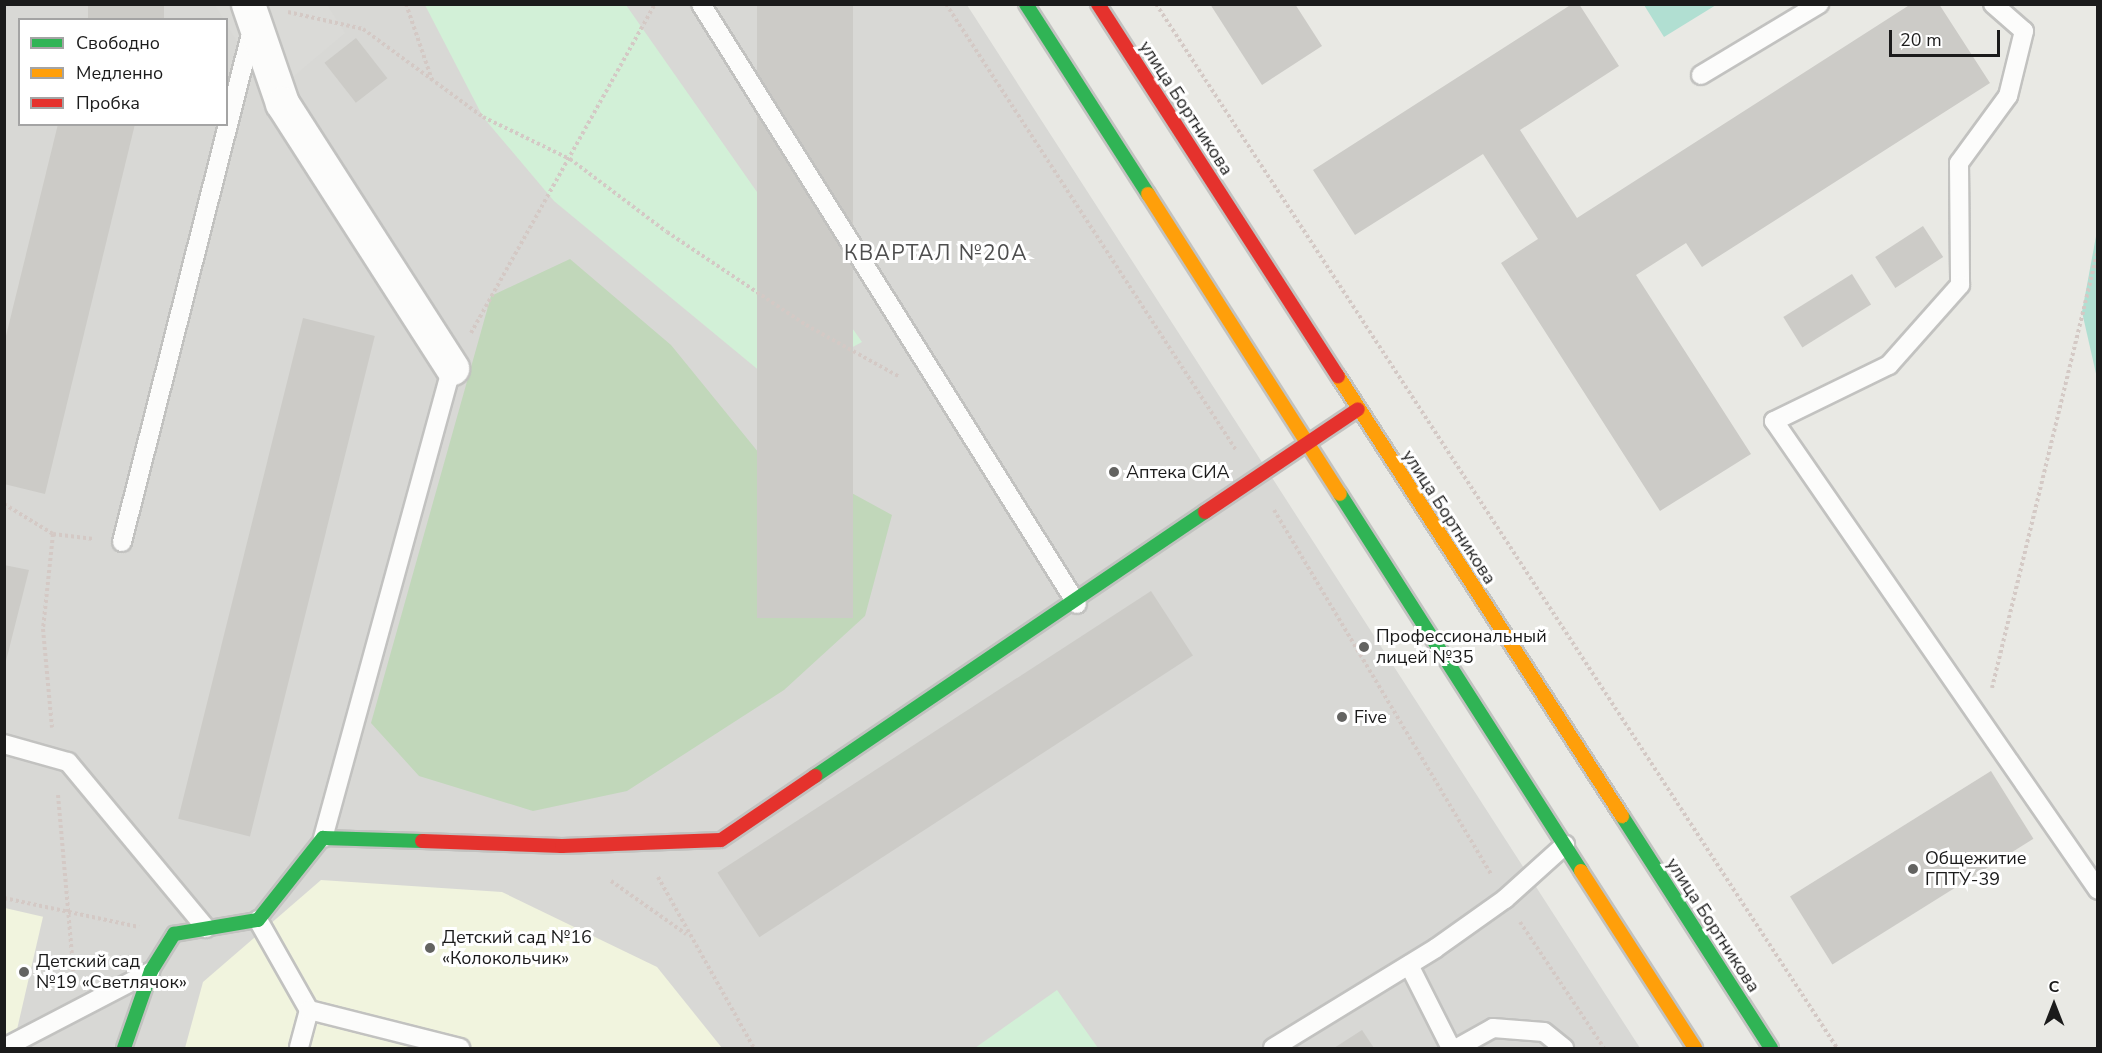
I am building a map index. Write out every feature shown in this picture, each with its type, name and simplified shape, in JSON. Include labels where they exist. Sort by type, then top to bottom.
[{"type":"main road","points":[[1026,4],[1695,1048]]},
{"type":"main road","name":"улица Бортникова","points":[[1098,4],[1771,1048]]},
{"type":"main road","points":[[124,1048],[151,971],[174,934],[258,920],[323,838],[562,846],[721,840],[1077,604],[1358,409]]},
{"type":"street","points":[[258,14],[282,103],[452,368]]},
{"type":"lane","points":[[701,4],[1077,604]]},
{"type":"lane","points":[[1701,75],[1819,4]]},
{"type":"lane","points":[[1993,4],[2024,31],[2008,96],[1959,163],[1960,285],[1889,365],[1774,421],[2097,890]]},
{"type":"lane","points":[[122,542],[258,14]]},
{"type":"lane","points":[[323,838],[452,368]]},
{"type":"lane","points":[[4,744],[68,762],[206,928]]},
{"type":"lane","points":[[1273,1048],[1409,964],[1505,899],[1565,845]]},
{"type":"lane","points":[[258,920],[309,1010],[299,1048]]},
{"type":"lane","points":[[1409,964],[1451,1048]]},
{"type":"lane","points":[[4,1048],[151,971]]},
{"type":"lane","points":[[309,1010],[459,1048]]},
{"type":"lane","points":[[1457,1048],[1493,1029],[1544,1032],[1564,1048]]},
{"type":"path","points":[[406,4],[432,80]]},
{"type":"path","points":[[452,368],[655,4]]},
{"type":"path","points":[[946,4],[1256,479],[1505,899],[1604,1048]]},
{"type":"path","points":[[1156,4],[1837,1048]]},
{"type":"path","points":[[258,14],[363,29],[483,117],[570,159],[667,232],[806,324],[952,405]]},
{"type":"path","points":[[1983,725],[2097,251]]},
{"type":"path","points":[[53,534],[122,542]]},
{"type":"path","points":[[562,846],[689,936]]},
{"type":"path","points":[[666,872],[657,878],[754,1048]]},
{"type":"path","points":[[4,898],[174,934]]},
{"type":"shaded area","points":[[5,4],[967,5],[1640,1048],[5,1048]]},
{"type":"shaded area","points":[[215,5],[327,5],[345,33],[270,96],[228,27],[228,18],[223,18]]},
{"type":"shaded area","points":[[425,5],[626,5],[862,342],[779,387],[554,201],[483,117]]},
{"type":"shaded area","points":[[1644,5],[1716,5],[1664,37]]},
{"type":"shaded area","points":[[2097,231],[2097,378],[2082,312]]},
{"type":"shaded area","points":[[570,259],[671,345],[763,458],[815,473],[892,515],[865,616],[784,690],[627,791],[533,811],[419,776],[371,723],[491,296]]},
{"type":"shaded area","name":"Детский сад №16 «Колокольчик»","points":[[321,880],[502,892],[657,967],[722,1048],[185,1048],[203,982]]},
{"type":"shaded area","name":"Детский сад №19 «Светлячок»","points":[[5,908],[43,917],[13,1048],[4,1048]]},
{"type":"shaded area","points":[[1057,990],[1098,1048],[975,1048]]},
{"type":"building","points":[[88,4],[164,4],[164,18],[88,18]]},
{"type":"building","points":[[757,4],[853,4],[853,618],[757,618]]},
{"type":"building","points":[[1210,4],[1295,4],[1322,46],[1262,85]]},
{"type":"building","points":[[1572,4],[1579,4],[1619,66],[1520,130],[1577,218],[1911,4],[1939,4],[1990,83],[1702,267],[1686,243],[1636,275],[1751,454],[1660,511],[1501,263],[1538,239],[1483,154],[1355,235],[1313,170]]},
{"type":"building","points":[[356,38],[387,78],[356,103],[324,63]]},
{"type":"building","points":[[58,126],[135,126],[45,494],[4,484],[4,344]]},
{"type":"building","points":[[1923,226],[1943,257],[1895,288],[1875,257]]},
{"type":"building","points":[[1852,274],[1871,305],[1802,347],[1783,317]]},
{"type":"building","points":[[303,318],[375,336],[250,837],[178,819]]},
{"type":"building","points":[[4,565],[29,570],[5,665],[4,665]]},
{"type":"building","points":[[1151,591],[1193,656],[759,937],[717,873]]},
{"type":"building","name":"Общежитие ГПТУ-39","points":[[1991,771],[2033,839],[1832,964],[1790,897]]},
{"type":"building","points":[[1362,1030],[1374,1048],[1334,1048]]},
{"type":"traffic: fast","points":[[1026,4],[1148,194]]},
{"type":"traffic: fast","points":[[1340,494],[1581,871]]},
{"type":"traffic: fast","points":[[815,776],[1205,512]]},
{"type":"traffic: fast","points":[[1622,816],[1771,1048]]},
{"type":"traffic: fast","points":[[124,1048],[151,971],[174,934],[258,920],[323,838],[422,841]]},
{"type":"traffic: slow","points":[[1148,194],[1340,494]]},
{"type":"traffic: slow","points":[[1338,376],[1622,816]]},
{"type":"traffic: slow","points":[[1581,871],[1695,1048]]},
{"type":"traffic: jam","points":[[1098,4],[1338,376]]},
{"type":"traffic: jam","points":[[1205,512],[1358,409]]},
{"type":"traffic: jam","points":[[422,841],[562,846],[721,840],[815,776]]},
{"type":"place","name":"Аптека СИА","points":[[1114,472]]},
{"type":"place","name":"Профессиональный лицей №35","points":[[1364,647]]},
{"type":"place","name":"Five","points":[[1342,717]]},
{"type":"place","name":"Общежитие ГПТУ-39","points":[[1913,869]]},
{"type":"place","name":"Детский сад №16 «Колокольчик»","points":[[430,948]]},
{"type":"place","name":"Детский сад №19 «Светлячок»","points":[[24,972]]},
{"type":"district","name":"КВАРТАЛ №20А","points":[[936,253]]}]
